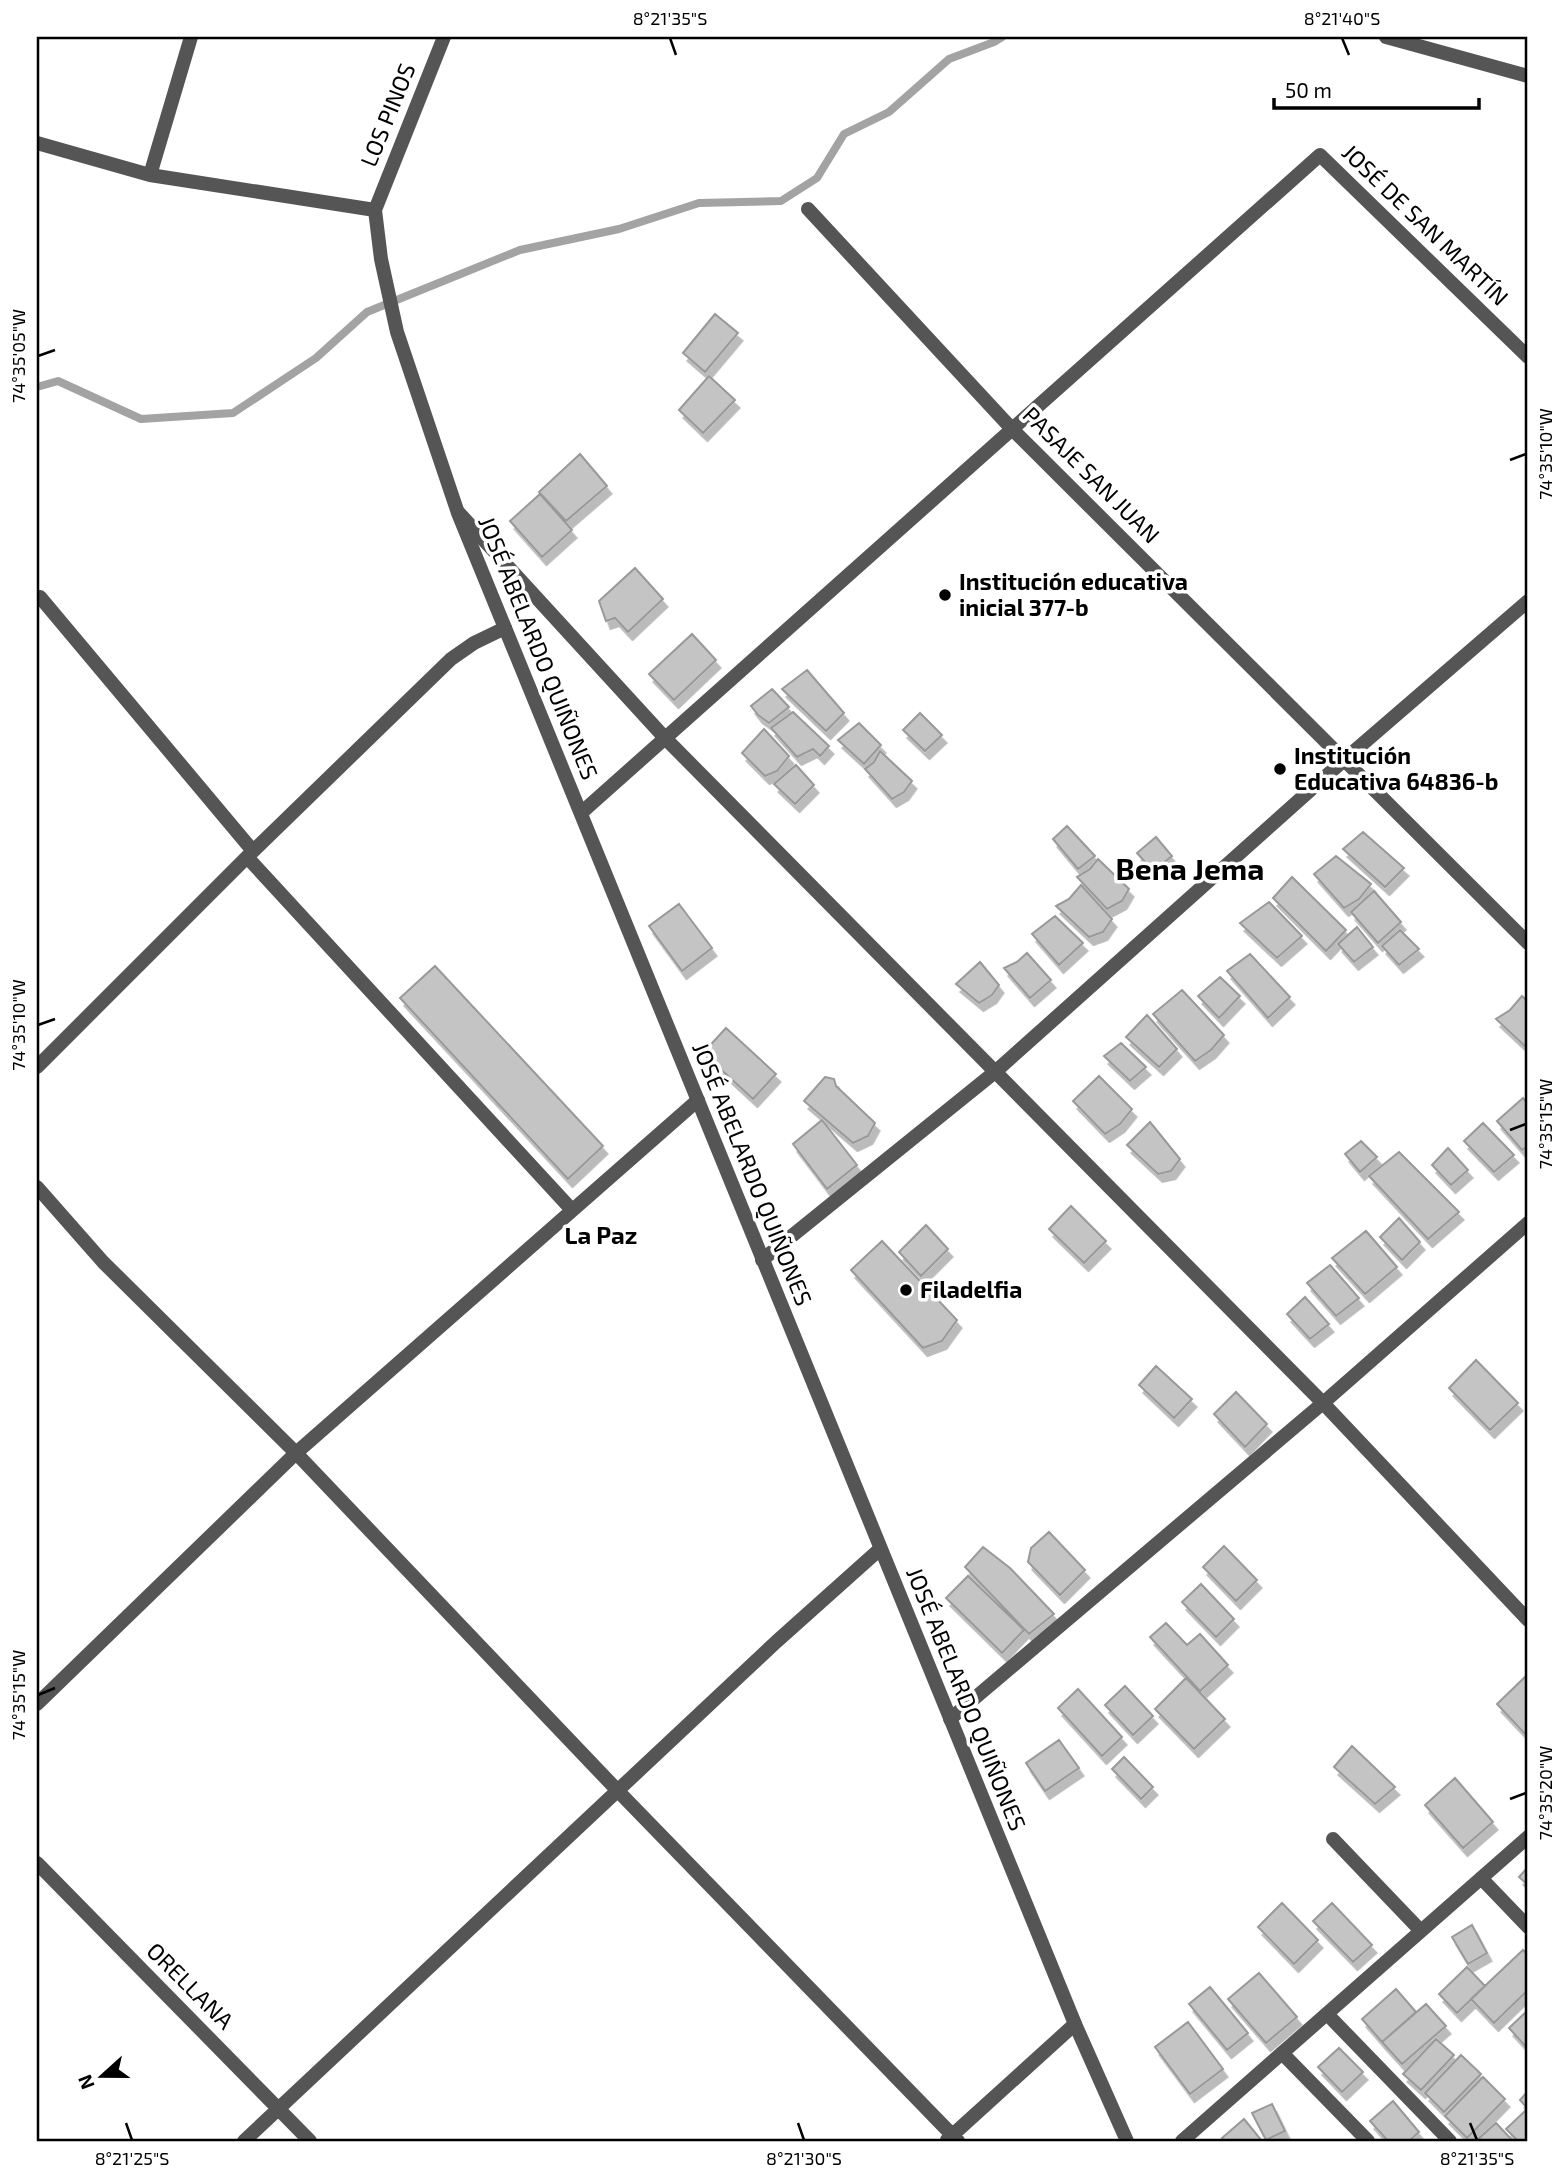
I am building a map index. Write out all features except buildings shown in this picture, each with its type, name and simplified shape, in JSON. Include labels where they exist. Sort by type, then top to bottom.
[{"type":"street","points":[[150,175],[191,37]]},
{"type":"street","name":"LOS PINOS","points":[[375,210],[444,37]]},
{"type":"street","points":[[1386,37],[1528,76]]},
{"type":"street","points":[[37,143],[150,175],[375,210]]},
{"type":"street","name":"JOSÉ DE SAN MARTÍN","points":[[1012,429],[1320,155],[1528,356]]},
{"type":"street","name":"PASAJE SAN JUAN","points":[[808,209],[1012,429],[1528,943]]},
{"type":"street","name":"JOSÉ ABELARDO QUIÑONES","points":[[375,210],[381,259],[397,332],[458,513],[1075,2024],[1128,2141]]},
{"type":"street","points":[[581,813],[1012,429]]},
{"type":"street","points":[[458,513],[665,738],[1323,1403],[1528,1620]]},
{"type":"street","points":[[40,597],[250,854],[572,1210]]},
{"type":"street","points":[[762,1260],[995,1072],[1344,760],[1528,601]]},
{"type":"street","points":[[37,1067],[250,854],[451,659],[474,643],[505,628]]},
{"type":"street","points":[[37,1704],[296,1453],[698,1100]]},
{"type":"street","points":[[37,1187],[103,1262],[296,1453],[952,2139],[1075,2024]]},
{"type":"street","points":[[950,1719],[1323,1403],[1528,1223]]},
{"type":"street","points":[[244,2141],[776,1642],[880,1549]]},
{"type":"street","points":[[1182,2141],[1528,1837]]},
{"type":"street","points":[[1333,1839],[1421,1931]]},
{"type":"street","name":"ORELLANA","points":[[37,1863],[310,2141]]},
{"type":"street","points":[[1481,1878],[1528,1927]]},
{"type":"street","points":[[1327,2014],[1450,2141]]},
{"type":"street","points":[[1282,2053],[1368,2141]]},
{"type":"waterway","points":[[37,387],[58,381],[141,419],[233,413],[316,358],[367,312],[520,250],[619,229],[699,203],[781,201],[817,178],[844,134],[889,112],[949,59],[1002,37]]},
{"type":"place","name":"Institución educativa inicial 377-b","points":[[945,595]]},
{"type":"place","name":"Institución Educativa 64836-b","points":[[1280,769]]},
{"type":"place","name":"Filadelfia","points":[[906,1290]]},
{"type":"district","name":"Bena Jema","points":[[1190,870]]},
{"type":"district","name":"La Paz","points":[[601,1236]]}]
